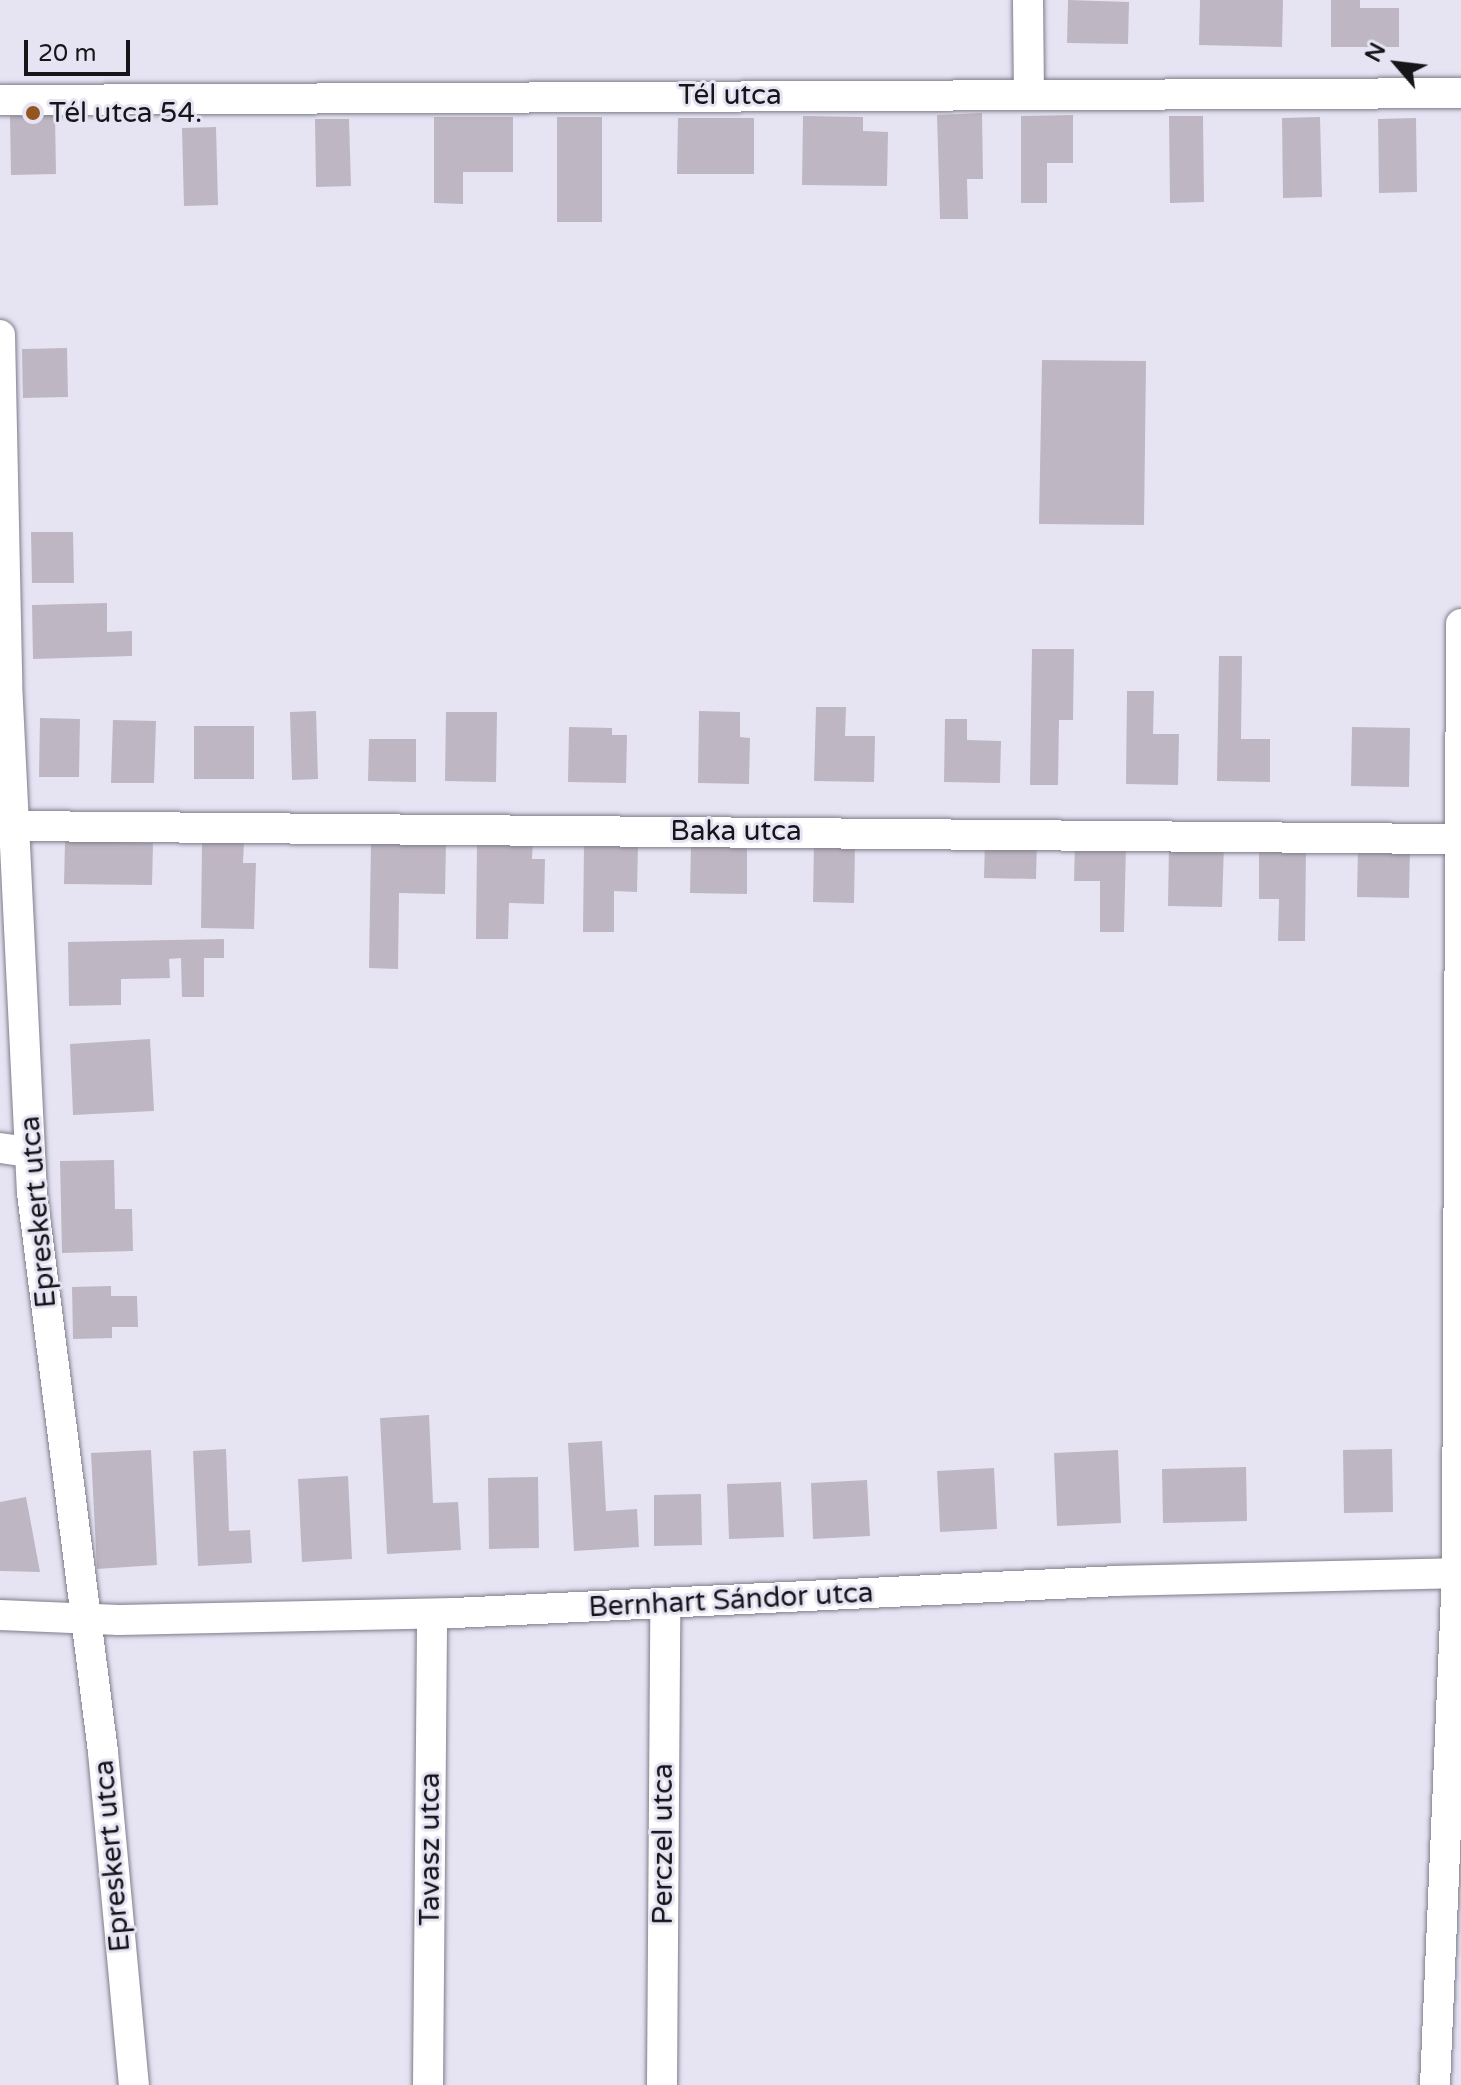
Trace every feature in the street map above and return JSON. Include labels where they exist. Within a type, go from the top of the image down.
[{"type":"street","points":[[1028,0],[1029,93]]},
{"type":"street","name":"Tél utca","points":[[0,100],[1461,93]]},
{"type":"street","name":"Epreskert utca","points":[[0,335],[3,613],[30,1152],[83,1619],[103,1752],[134,2085]]},
{"type":"street","points":[[1435,2085],[1459,1573],[1458,839],[1461,624]]},
{"type":"street","name":"Baka utca","points":[[14,826],[1458,839]]},
{"type":"street","points":[[0,1148],[30,1152]]},
{"type":"street","name":"Bernhart Sándor utca","points":[[0,1615],[83,1619],[432,1614],[1117,1581],[1459,1573]]},
{"type":"street","name":"Perczel utca","points":[[662,2085],[665,1603]]},
{"type":"street","name":"Tavasz utca","points":[[428,2085],[432,1614]]},
{"type":"building","points":[[1068,0],[1129,2],[1128,44],[1067,43]]},
{"type":"building","points":[[1200,0],[1283,0],[1282,47],[1199,45]]},
{"type":"building","points":[[1331,0],[1360,0],[1360,8],[1399,8],[1399,47],[1331,47]]},
{"type":"building","points":[[982,113],[983,179],[967,179],[968,219],[940,219],[937,115]]},
{"type":"building","points":[[55,115],[56,174],[11,175],[10,116]]},
{"type":"building","points":[[1073,115],[1073,163],[1047,163],[1047,203],[1021,203],[1021,116]]},
{"type":"building","points":[[803,116],[863,117],[863,131],[888,132],[887,186],[802,185]]},
{"type":"building","points":[[1169,116],[1203,116],[1204,202],[1170,203]]},
{"type":"building","points":[[434,117],[513,117],[513,172],[463,172],[463,204],[434,203]]},
{"type":"building","points":[[557,117],[602,117],[602,222],[557,222]]},
{"type":"building","points":[[1320,117],[1322,197],[1283,198],[1282,118]]},
{"type":"building","points":[[678,118],[754,118],[754,174],[677,174]]},
{"type":"building","points":[[1416,118],[1417,192],[1379,193],[1378,119]]},
{"type":"building","points":[[315,119],[349,119],[351,186],[316,187]]},
{"type":"building","points":[[216,127],[218,205],[184,206],[182,128]]},
{"type":"building","points":[[67,348],[68,397],[23,398],[22,349]]},
{"type":"building","points":[[1042,360],[1146,361],[1144,525],[1039,524]]},
{"type":"building","points":[[31,532],[73,532],[74,583],[32,583]]},
{"type":"building","points":[[107,603],[107,632],[132,631],[132,656],[33,659],[32,605]]},
{"type":"building","points":[[1032,649],[1074,649],[1073,720],[1059,720],[1058,785],[1030,785]]},
{"type":"building","points":[[1219,656],[1242,656],[1241,739],[1270,739],[1270,782],[1217,781]]},
{"type":"building","points":[[1127,691],[1154,691],[1153,734],[1179,734],[1178,785],[1126,784]]},
{"type":"building","points":[[816,707],[846,707],[845,736],[875,736],[874,782],[814,781]]},
{"type":"building","points":[[316,711],[318,779],[292,780],[290,712]]},
{"type":"building","points":[[699,711],[740,712],[740,737],[750,738],[749,784],[698,783]]},
{"type":"building","points":[[446,712],[497,712],[496,782],[445,781]]},
{"type":"building","points":[[40,718],[80,719],[79,777],[39,777]]},
{"type":"building","points":[[945,719],[967,719],[967,740],[1001,741],[1000,783],[944,782]]},
{"type":"building","points":[[113,720],[156,721],[154,783],[111,783]]},
{"type":"building","points":[[194,726],[254,726],[254,779],[194,779]]},
{"type":"building","points":[[569,727],[612,728],[612,735],[627,735],[626,783],[568,782]]},
{"type":"building","points":[[1352,727],[1410,728],[1409,787],[1351,786]]},
{"type":"building","points":[[369,739],[416,739],[416,782],[368,781]]},
{"type":"building","points":[[985,839],[1037,840],[1036,879],[984,878]]},
{"type":"building","points":[[65,841],[153,843],[152,885],[64,884]]},
{"type":"building","points":[[477,841],[533,842],[532,859],[545,859],[544,904],[509,903],[508,939],[476,939]]},
{"type":"building","points":[[202,843],[244,843],[243,863],[256,863],[254,929],[201,928]]},
{"type":"building","points":[[371,843],[446,844],[445,894],[399,893],[398,969],[369,968]]},
{"type":"building","points":[[814,843],[855,844],[854,903],[813,902]]},
{"type":"building","points":[[584,844],[638,845],[637,892],[614,891],[614,932],[583,932]]},
{"type":"building","points":[[691,844],[747,845],[747,894],[690,893]]},
{"type":"building","points":[[1075,844],[1126,844],[1124,932],[1100,932],[1100,881],[1074,881]]},
{"type":"building","points":[[1169,844],[1224,845],[1222,907],[1168,906]]},
{"type":"building","points":[[1259,846],[1306,846],[1305,941],[1278,941],[1279,899],[1259,899]]},
{"type":"building","points":[[1358,847],[1410,848],[1409,898],[1357,897]]},
{"type":"building","points":[[224,939],[224,958],[204,958],[204,997],[182,997],[181,958],[169,959],[170,978],[121,979],[121,1005],[69,1006],[68,942]]},
{"type":"building","points":[[150,1039],[154,1111],[73,1115],[70,1044]]},
{"type":"building","points":[[114,1160],[115,1209],[132,1209],[133,1251],[62,1253],[60,1161]]},
{"type":"building","points":[[111,1286],[111,1296],[137,1296],[138,1327],[112,1327],[112,1338],[73,1339],[72,1287]]},
{"type":"building","points":[[429,1415],[433,1503],[458,1502],[461,1550],[387,1554],[380,1418]]},
{"type":"building","points":[[602,1441],[606,1511],[637,1509],[639,1547],[574,1551],[568,1443]]},
{"type":"building","points":[[226,1449],[229,1531],[250,1530],[252,1563],[198,1566],[193,1451]]},
{"type":"building","points":[[1392,1449],[1393,1512],[1344,1513],[1343,1450]]},
{"type":"building","points":[[151,1450],[157,1565],[97,1569],[91,1453]]},
{"type":"building","points":[[1118,1450],[1121,1523],[1057,1526],[1054,1453]]},
{"type":"building","points":[[1246,1467],[1247,1521],[1163,1523],[1162,1469]]},
{"type":"building","points":[[994,1468],[997,1529],[940,1532],[937,1471]]},
{"type":"building","points":[[348,1476],[352,1559],[302,1562],[298,1479]]},
{"type":"building","points":[[538,1477],[539,1548],[489,1549],[488,1478]]},
{"type":"building","points":[[867,1480],[870,1536],[813,1539],[811,1483]]},
{"type":"building","points":[[781,1482],[784,1537],[729,1539],[727,1484]]},
{"type":"building","points":[[701,1494],[702,1545],[654,1546],[654,1495]]},
{"type":"building","points":[[26,1497],[40,1572],[0,1571],[0,1502]]},
{"type":"place","name":"Tél utca 54.","points":[[33,113]]}]
